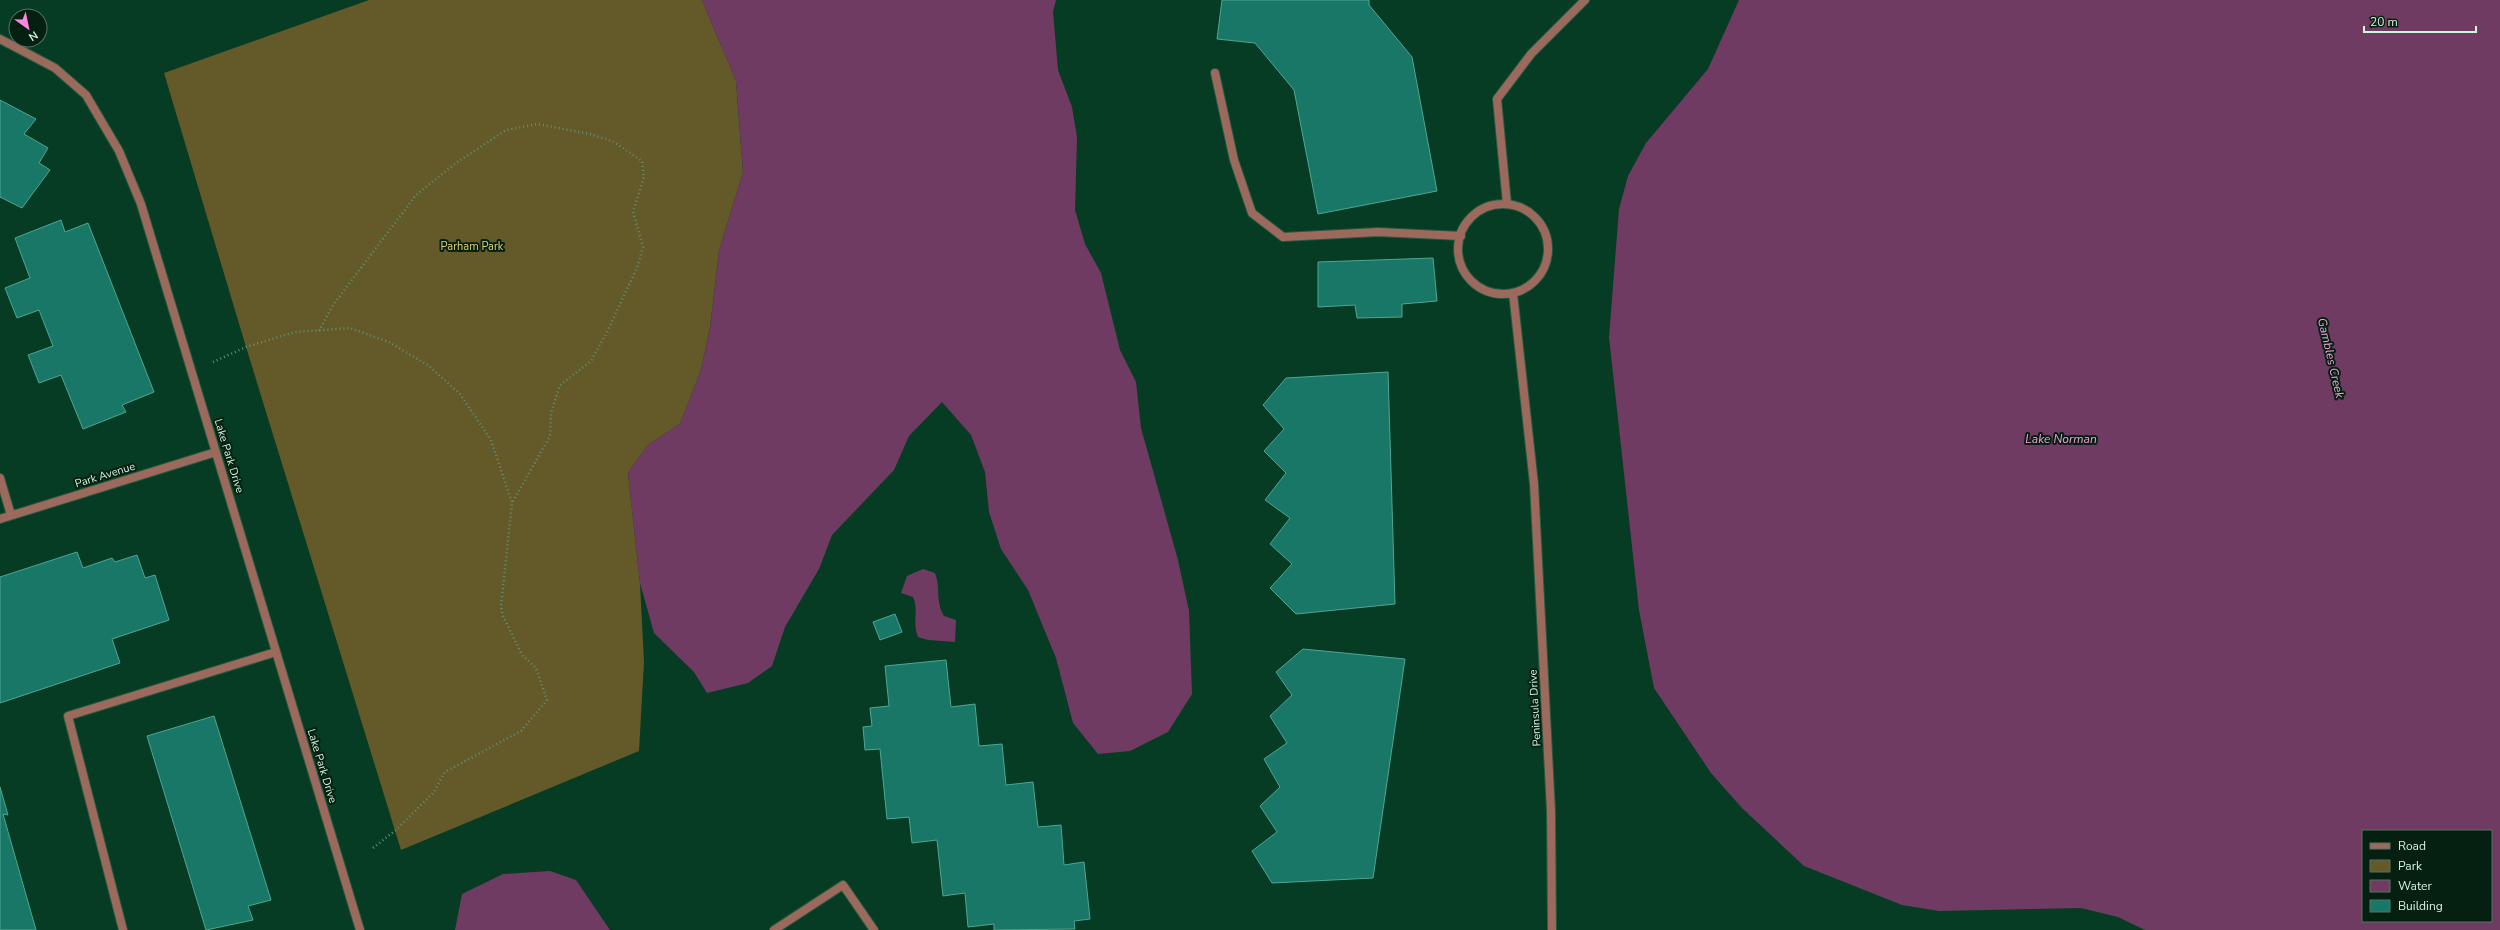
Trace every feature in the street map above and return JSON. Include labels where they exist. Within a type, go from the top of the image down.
[{"type":"street","points":[[1507,204],[1497,99],[1531,54],[1585,0]]},
{"type":"street","name":"Lake Park Drive","points":[[0,39],[55,68],[86,95],[119,151],[141,204],[158,253],[216,452],[360,930]]},
{"type":"street","points":[[1214,73],[1234,160],[1252,213],[1283,237],[1378,232],[1461,236]]},
{"type":"street","points":[[1507,204],[1520,208],[1533,216],[1542,226],[1547,239],[1548,253],[1545,267],[1537,279],[1526,288],[1513,293],[1500,294],[1486,292],[1475,284],[1466,274],[1460,262],[1458,248],[1461,236],[1468,222],[1479,212],[1492,206],[1507,204]]},
{"type":"street","name":"Peninsula Drive","points":[[1513,293],[1534,484],[1550,803],[1552,930]]},
{"type":"street","name":"Park Avenue","points":[[0,519],[216,452]]},
{"type":"street","points":[[0,478],[11,515]]},
{"type":"street","points":[[123,930],[68,716],[276,652]]},
{"type":"street","points":[[774,930],[843,885],[874,930]]},
{"type":"path","points":[[319,332],[333,305],[416,195],[456,163],[506,130],[537,124],[590,134],[614,142],[642,161],[644,177],[633,212],[643,246],[637,268],[606,334],[591,361],[560,385],[551,413],[550,436],[512,503],[501,606],[503,616],[522,655],[536,668],[547,700],[521,731],[445,772],[434,792],[396,830],[373,848]]},
{"type":"path","points":[[192,371],[246,347],[295,332],[319,332],[350,328],[389,342],[428,366],[460,394],[491,440],[512,503]]},
{"type":"green space","name":"Parham Park","points":[[369,0],[702,0],[736,81],[743,172],[719,251],[710,328],[701,370],[680,424],[648,445],[628,473],[640,583],[644,662],[639,751],[401,850],[246,347],[164,73]]},
{"type":"water","points":[[702,0],[1056,0],[1053,12],[1058,70],[1072,107],[1077,137],[1075,210],[1085,244],[1101,273],[1120,350],[1136,382],[1141,428],[1178,560],[1189,611],[1192,694],[1168,732],[1130,751],[1098,754],[1073,723],[1056,658],[1028,590],[1001,549],[989,512],[985,472],[971,435],[942,402],[909,436],[894,470],[832,535],[819,569],[785,627],[772,666],[748,683],[707,693],[694,672],[654,633],[640,583],[628,473],[648,445],[680,424],[701,370],[710,328],[719,251],[743,172],[736,81]]},
{"type":"water","name":"Lake Norman","points":[[1739,0],[2500,0],[2500,930],[2145,930],[2118,917],[2081,908],[1939,911],[1902,905],[1804,866],[1742,808],[1711,773],[1654,688],[1639,610],[1609,337],[1619,209],[1628,176],[1646,143],[1708,69]]},
{"type":"water","points":[[923,569],[935,573],[938,584],[941,610],[944,616],[956,620],[955,642],[928,640],[918,637],[916,632],[915,602],[913,597],[901,593],[907,576]]},
{"type":"water","points":[[550,871],[576,880],[610,930],[455,930],[462,894],[503,874]]},
{"type":"building","points":[[1222,0],[1369,0],[1369,5],[1412,57],[1437,191],[1318,214],[1294,90],[1255,43],[1217,39]]},
{"type":"building","points":[[0,100],[36,119],[24,134],[48,148],[39,163],[50,170],[22,208],[0,197]]},
{"type":"building","points":[[61,220],[65,232],[88,223],[154,392],[122,405],[126,412],[83,429],[61,375],[39,383],[28,355],[53,346],[39,310],[17,318],[5,288],[30,278],[15,238]]},
{"type":"building","points":[[1433,258],[1437,301],[1402,304],[1402,317],[1357,318],[1355,305],[1318,307],[1318,262]]},
{"type":"building","points":[[1388,372],[1395,604],[1296,614],[1270,588],[1292,564],[1270,544],[1290,518],[1265,500],[1286,473],[1264,451],[1284,429],[1263,405],[1286,378]]},
{"type":"building","points":[[77,552],[83,568],[112,558],[115,562],[137,555],[145,578],[155,575],[169,620],[112,639],[120,663],[0,703],[0,577]]},
{"type":"building","points":[[895,614],[902,632],[880,640],[873,622]]},
{"type":"building","points":[[1303,649],[1405,659],[1373,878],[1272,883],[1252,851],[1277,832],[1260,806],[1280,787],[1264,759],[1287,743],[1270,716],[1292,695],[1276,672]]},
{"type":"building","points":[[946,660],[951,707],[975,704],[979,746],[1002,744],[1006,785],[1033,782],[1038,827],[1061,825],[1064,865],[1084,862],[1090,919],[1074,921],[1075,929],[994,930],[994,924],[968,927],[965,893],[943,896],[937,840],[912,843],[909,817],[887,819],[880,749],[865,750],[863,727],[872,726],[870,708],[889,706],[885,666]]},
{"type":"building","points":[[214,716],[271,900],[248,906],[253,920],[206,930],[147,736]]},
{"type":"building","points":[[0,787],[8,815],[3,814],[36,930],[0,930]]},
{"type":"water label","name":"Gambles Creek","points":[[2331,358]]}]
